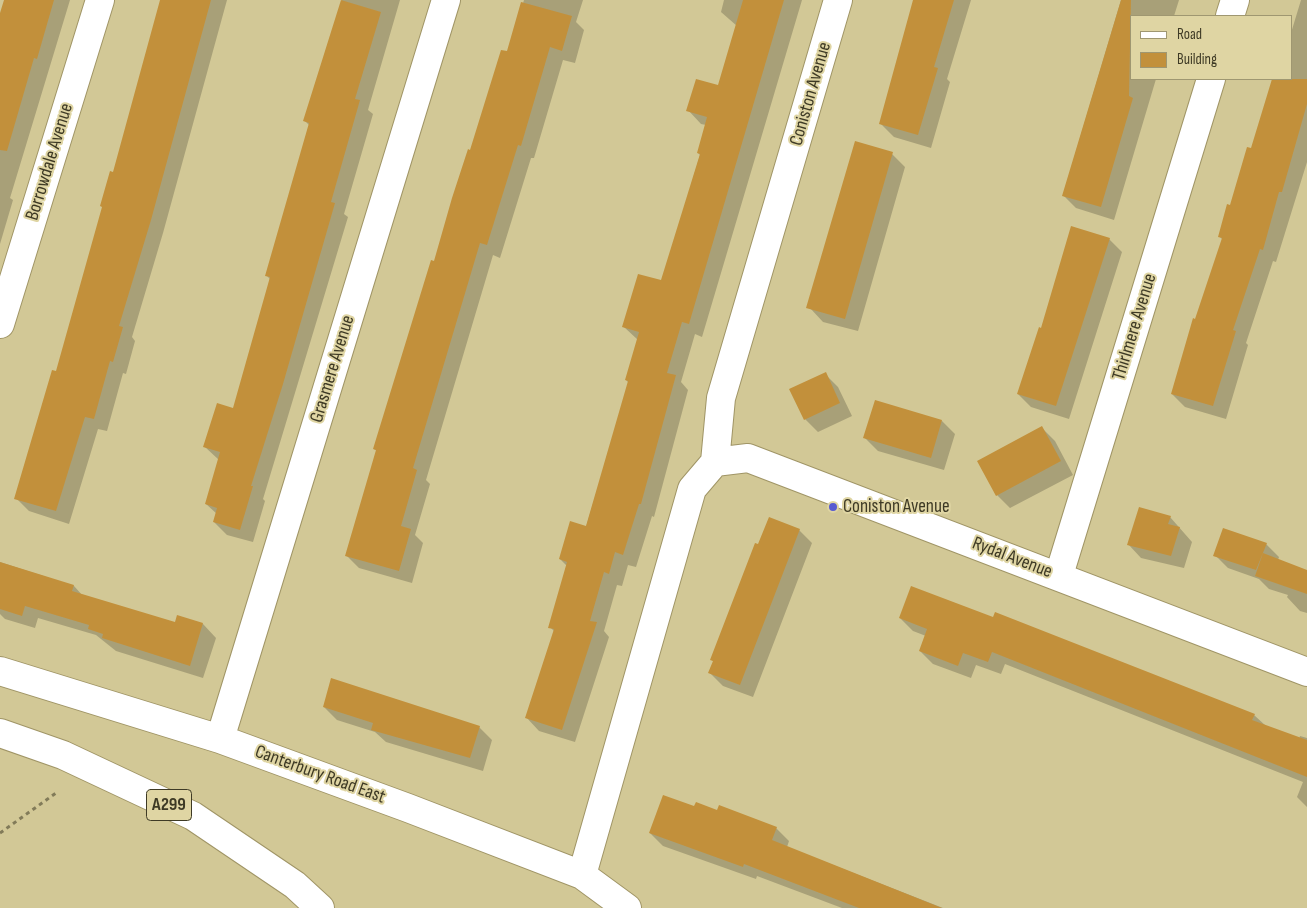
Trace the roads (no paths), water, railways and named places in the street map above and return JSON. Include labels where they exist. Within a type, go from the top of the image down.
[{"type":"main road","name":"Borrowdale Avenue","points":[[0,324],[100,0]]},
{"type":"main road","name":"Grasmere Avenue","points":[[220,739],[446,0]]},
{"type":"main road","name":"Coniston Avenue","points":[[715,462],[721,398],[838,0]]},
{"type":"main road","points":[[1230,15],[1235,0]]},
{"type":"main road","name":"Thirlmere Avenue","points":[[1059,575],[1211,80]]},
{"type":"main road","name":"Rydal Avenue","points":[[715,462],[748,458],[1059,575],[1307,672]]},
{"type":"main road","points":[[582,875],[692,489],[715,462]]},
{"type":"main road","name":"Canterbury Road East","points":[[0,671],[220,739],[582,875],[627,908]]},
{"type":"main road","name":"A299","points":[[0,733],[63,755],[194,816],[295,885],[320,908]]},
{"type":"place","name":"Coniston Avenue","points":[[833,507]]}]
